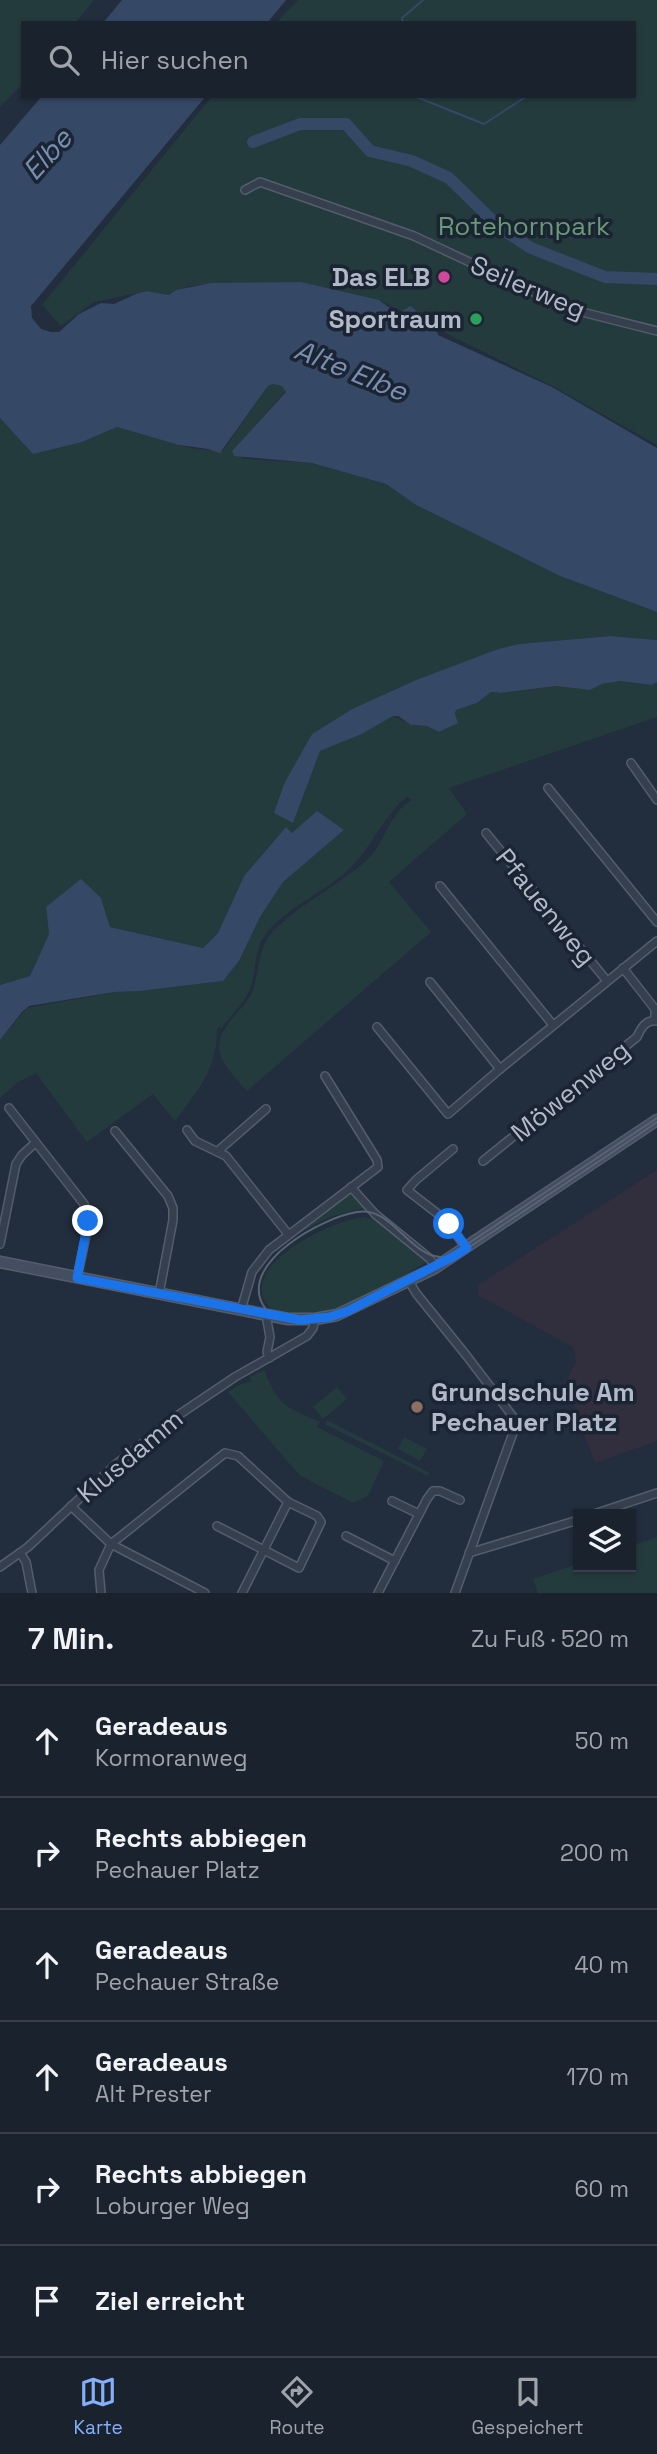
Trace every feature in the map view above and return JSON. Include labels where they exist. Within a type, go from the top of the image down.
[{"type":"main road","points":[[0,1262],[271,1316],[315,1319],[348,1311],[436,1267],[657,1120]]},
{"type":"street","name":"Seilerweg","points":[[245,190],[260,181],[414,236],[529,290],[586,313],[657,331]]},
{"type":"street","points":[[631,763],[657,800]]},
{"type":"street","points":[[548,788],[657,922]]},
{"type":"street","name":"Pfauenweg","points":[[486,833],[607,981]]},
{"type":"street","points":[[440,886],[554,1025]]},
{"type":"street","points":[[377,1027],[448,1114],[657,941]]},
{"type":"street","name":"Möwenweg","points":[[483,1161],[637,1037],[641,1027],[656,1021],[655,1009],[623,968]]},
{"type":"street","points":[[430,982],[500,1069]]},
{"type":"street","points":[[241,1310],[254,1267],[269,1250],[378,1167],[377,1160],[325,1076]]},
{"type":"street","points":[[9,1108],[84,1204],[88,1226],[77,1278]]},
{"type":"street","points":[[218,1151],[266,1109]]},
{"type":"street","points":[[187,1130],[195,1141],[226,1156],[288,1234]]},
{"type":"street","points":[[114,1131],[168,1196],[173,1208],[159,1294]]},
{"type":"street","points":[[0,1244],[16,1164],[35,1143]]},
{"type":"street","points":[[453,1149],[407,1190],[447,1222],[467,1248]]},
{"type":"street","points":[[351,1187],[375,1214],[429,1258],[436,1267]]},
{"type":"street","points":[[409,1281],[516,1418],[516,1425],[455,1593]]},
{"type":"street","points":[[270,1357],[267,1352],[271,1316]]},
{"type":"street","name":"Klusdamm","points":[[0,1567],[20,1553],[115,1465],[172,1420],[219,1387],[308,1335],[315,1319]]},
{"type":"street","points":[[101,1593],[98,1573],[111,1544],[225,1453],[238,1456],[288,1502],[317,1516],[321,1521],[299,1568],[217,1526]]},
{"type":"street","points":[[378,1593],[433,1491],[440,1491],[460,1500]]},
{"type":"street","points":[[609,1509],[657,1493]]},
{"type":"street","points":[[242,1593],[288,1502]]},
{"type":"street","points":[[392,1502],[419,1514]]},
{"type":"street","points":[[71,1506],[111,1544],[205,1593]]},
{"type":"street","points":[[470,1553],[573,1522]]},
{"type":"street","points":[[346,1536],[394,1561]]},
{"type":"street","points":[[20,1553],[26,1562],[32,1593]]},
{"type":"shaded area","points":[[657,1170],[657,1441],[595,1463],[565,1382],[576,1363],[574,1348],[478,1295],[478,1285]]},
{"type":"green space","points":[[0,0],[94,0],[77,21],[21,21],[21,86],[0,107]]},
{"type":"green space","name":"Rotehornpark","points":[[298,0],[657,0],[657,445],[552,386],[379,300],[229,283],[206,284],[183,288],[169,295],[147,291],[94,302],[61,326],[42,305],[210,98],[636,98],[636,21],[278,21]]},
{"type":"green space","points":[[268,386],[282,386],[286,391],[232,451],[245,459],[312,463],[386,484],[416,505],[560,576],[657,612],[657,640],[610,636],[519,644],[498,649],[416,680],[352,709],[312,734],[275,813],[293,822],[320,751],[362,734],[393,716],[414,726],[427,726],[439,732],[458,723],[456,710],[477,703],[491,692],[556,686],[590,690],[602,684],[620,681],[652,685],[657,682],[657,717],[449,788],[467,814],[389,882],[431,932],[247,1091],[226,1066],[219,1049],[220,1040],[224,1030],[251,994],[265,943],[284,921],[368,859],[392,820],[412,800],[407,797],[390,814],[346,872],[292,910],[265,935],[259,948],[249,991],[220,1030],[220,1027],[217,1028],[210,1067],[199,1089],[175,1121],[153,1094],[87,1142],[36,1073],[18,1082],[0,1098],[0,1040],[27,1008],[114,992],[223,981],[239,961],[260,917],[283,882],[344,830],[292,833],[286,827],[244,876],[218,933],[203,948],[110,927],[101,898],[46,907],[49,934],[30,976],[0,985],[0,418],[7,425],[82,442],[117,427],[190,448],[223,451]]},
{"type":"green space","points":[[349,1193],[364,1208],[330,1217],[294,1236]]},
{"type":"green space","points":[[364,1217],[378,1220],[427,1262],[373,1293],[331,1311],[310,1316],[290,1316],[272,1310],[267,1305],[262,1293],[266,1274],[288,1250],[336,1224]]},
{"type":"green space","points":[[264,1370],[284,1404],[320,1422],[317,1427],[384,1461],[368,1496],[353,1503],[299,1475],[228,1392],[252,1381],[250,1377]]},
{"type":"green space","points":[[337,1387],[347,1399],[323,1419],[313,1407]]},
{"type":"green space","points":[[327,1420],[430,1473],[428,1476],[325,1424]]},
{"type":"green space","points":[[404,1437],[427,1449],[420,1461],[398,1449]]},
{"type":"green space","points":[[657,1537],[657,1593],[538,1593],[533,1579],[573,1566],[573,1572],[636,1572],[636,1544]]},
{"type":"water","points":[[122,0],[286,0],[269,21],[105,21]]},
{"type":"water","points":[[40,98],[204,98],[31,306],[32,318],[41,329],[59,332],[79,314],[101,303],[114,304],[147,291],[169,295],[176,290],[211,283],[301,282],[379,300],[398,314],[410,306],[435,325],[438,335],[552,387],[657,448],[657,612],[560,576],[416,505],[386,484],[312,463],[234,456],[232,451],[286,392],[282,386],[268,386],[220,453],[179,445],[117,427],[82,442],[33,454],[0,418],[0,145]]},
{"type":"water","points":[[610,636],[657,640],[657,682],[652,685],[620,681],[602,684],[590,690],[556,686],[491,692],[477,703],[456,710],[458,723],[439,732],[427,726],[411,725],[398,716],[393,716],[362,734],[320,751],[293,823],[274,813],[284,784],[312,734],[352,709],[416,680],[498,649],[519,644]]},
{"type":"water","points":[[317,811],[344,830],[283,882],[260,917],[239,961],[223,981],[114,992],[29,1006],[0,1040],[0,985],[30,976],[49,934],[46,907],[81,879],[101,898],[110,927],[203,948],[218,933],[244,876],[286,827],[292,833]]},
{"type":"waterway","points":[[403,21],[402,18],[423,0]]},
{"type":"waterway","points":[[419,98],[484,124],[524,98]]},
{"type":"waterway","points":[[253,142],[300,124],[346,124],[370,151],[412,161],[449,178],[499,227],[531,248],[605,277],[657,279]]},
{"type":"tram line","points":[[657,1118],[448,1257],[423,1251],[392,1224],[370,1212],[343,1216],[306,1232],[273,1258],[263,1273],[259,1289],[263,1305],[278,1318],[304,1322],[327,1319],[360,1307],[449,1260],[657,1122]]},
{"type":"place","name":"Das ELB","points":[[444,277]]},
{"type":"place","name":"Sportraum","points":[[476,319]]},
{"type":"place","name":"Grundschule Am Pechauer Platz","points":[[417,1407]]},
{"type":"route","points":[[88,1221],[77,1278],[300,1320],[330,1317],[348,1311],[429,1271],[467,1248],[449,1224]]},
{"type":"water label","name":"Elbe","points":[[47,154]]},
{"type":"water label","name":"Alte Elbe","points":[[351,370]]}]
